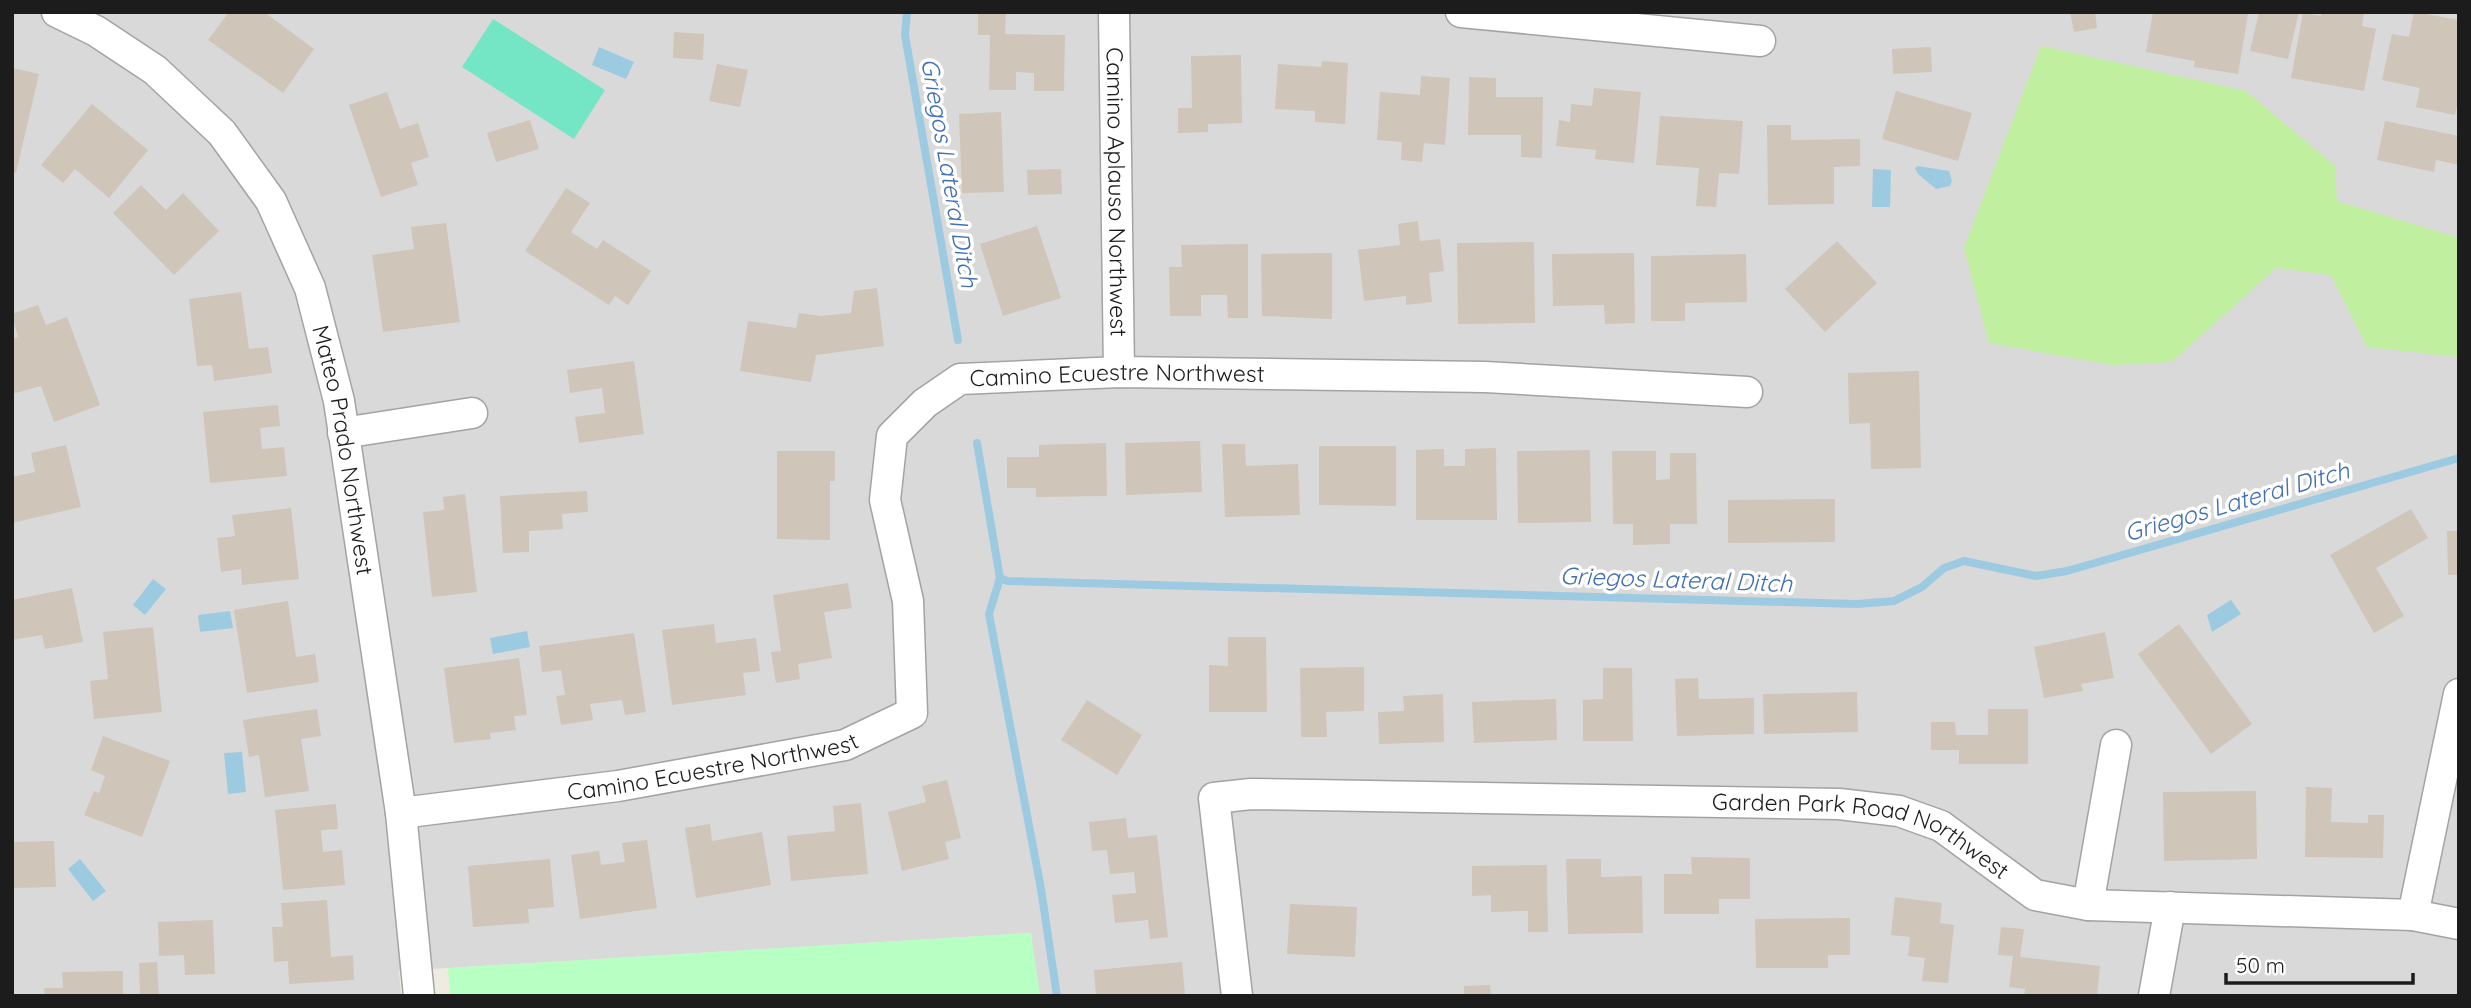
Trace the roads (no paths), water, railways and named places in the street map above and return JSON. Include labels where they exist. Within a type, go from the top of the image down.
[{"type":"street","name":"Mateo Prado Northwest","points":[[57,12],[96,31],[155,70],[222,133],[271,201],[310,288],[339,401],[401,813],[419,996]]},
{"type":"street","name":"Camino Aplauso Northwest","points":[[1114,12],[1119,372]]},
{"type":"street","points":[[1461,12],[1760,41]]},
{"type":"street","name":"Camino Ecuestre Northwest","points":[[401,813],[618,786],[845,745],[912,713],[908,601],[885,500],[892,436],[925,403],[960,379],[1119,372],[1485,377],[1747,392]]},
{"type":"street","points":[[343,433],[472,413]]},
{"type":"street","points":[[2413,915],[2459,695]]},
{"type":"street","points":[[2088,905],[2116,745]]},
{"type":"street","name":"Garden Park Road Northwest","points":[[1237,996],[1214,798],[1251,794],[1839,804],[1899,811],[1941,826],[2035,895],[2088,905],[2413,915],[2459,925]]},
{"type":"street","points":[[2154,996],[2170,907]]},
{"type":"water","points":[[599,47],[634,62],[626,79],[592,65]]},
{"type":"water","points":[[1918,166],[1949,171],[1952,181],[1950,186],[1936,189],[1918,174],[1915,168]]},
{"type":"water","points":[[1873,169],[1891,170],[1890,207],[1872,207]]},
{"type":"water","points":[[153,579],[166,589],[145,615],[133,605]]},
{"type":"water","points":[[2231,600],[2241,614],[2212,632],[2207,615]]},
{"type":"water","points":[[230,611],[233,628],[200,632],[198,615]]},
{"type":"water","points":[[527,631],[530,647],[493,654],[490,638]]},
{"type":"water","points":[[242,752],[246,792],[228,794],[224,753]]},
{"type":"water","points":[[80,859],[106,891],[93,901],[68,869]]},
{"type":"waterway","name":"Griegos Lateral Ditch","points":[[907,12],[905,35],[958,340]]},
{"type":"waterway","name":"Griegos Lateral Ditch","points":[[977,443],[1000,578],[1007,581],[1857,604],[1894,601],[1922,587],[1944,568],[1964,561],[2036,576],[2067,571],[2459,458]]},
{"type":"waterway","points":[[1000,578],[989,614],[1041,889],[1057,996]]}]
